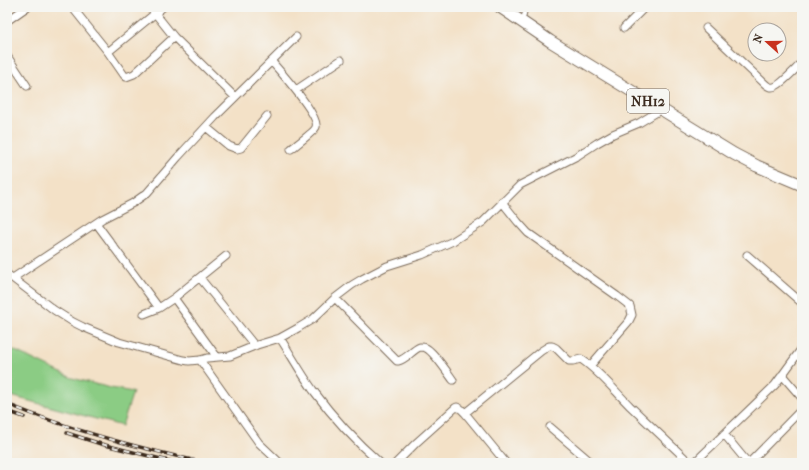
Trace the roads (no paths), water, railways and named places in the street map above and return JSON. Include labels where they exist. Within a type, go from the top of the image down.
[{"type":"main road","name":"NH12","points":[[500,7],[550,41],[734,154],[757,166],[802,185]]},
{"type":"street","points":[[7,21],[27,7]]},
{"type":"street","points":[[72,7],[126,77],[134,74],[174,37]]},
{"type":"street","points":[[150,7],[174,37],[235,97]]},
{"type":"street","points":[[108,52],[163,7]]},
{"type":"street","points":[[624,28],[645,7]]},
{"type":"street","points":[[706,28],[770,87],[773,88],[779,85],[802,63]]},
{"type":"street","points":[[296,37],[206,127],[147,194],[96,223],[10,276],[54,310],[73,322],[119,342],[189,361],[230,356],[280,338],[298,328],[313,319],[352,284],[373,273],[387,266],[422,255],[453,241],[483,222],[520,185],[577,156],[613,134],[662,109]]},
{"type":"street","points":[[7,56],[27,86]]},
{"type":"street","points":[[296,90],[341,60]]},
{"type":"street","points":[[272,62],[296,90],[316,118],[317,123],[315,129],[291,149]]},
{"type":"street","points":[[206,127],[229,146],[237,149],[241,148],[267,116]]},
{"type":"street","points":[[502,202],[528,233],[630,306],[632,315],[629,321],[590,366]]},
{"type":"street","points":[[96,223],[159,308]]},
{"type":"street","points":[[747,255],[802,303]]},
{"type":"street","points":[[144,314],[159,308],[174,298],[226,256]]},
{"type":"street","points":[[200,278],[255,346]]},
{"type":"street","points":[[174,298],[218,357]]},
{"type":"street","points":[[336,298],[398,362],[418,348],[422,346],[426,347],[453,380]]},
{"type":"street","points":[[280,338],[313,390],[335,418],[358,443],[380,463]]},
{"type":"street","points":[[465,413],[541,351],[549,346],[552,346],[569,361],[579,359],[590,366],[690,463]]},
{"type":"street","points":[[694,463],[775,385],[802,348]]},
{"type":"street","points":[[200,360],[259,443],[280,463]]},
{"type":"street","points":[[782,375],[802,398]]},
{"type":"street","points":[[396,463],[416,443],[457,407],[465,413],[506,463]]},
{"type":"street","points":[[724,434],[749,463],[802,409]]},
{"type":"street","points":[[550,427],[592,463]]},
{"type":"lane","points":[[522,22],[526,7]]},
{"type":"railway","points":[[7,404],[31,414],[80,430],[205,463]]},
{"type":"railway","points":[[7,411],[24,417]]},
{"type":"railway","points":[[67,433],[101,444],[177,463]]}]
